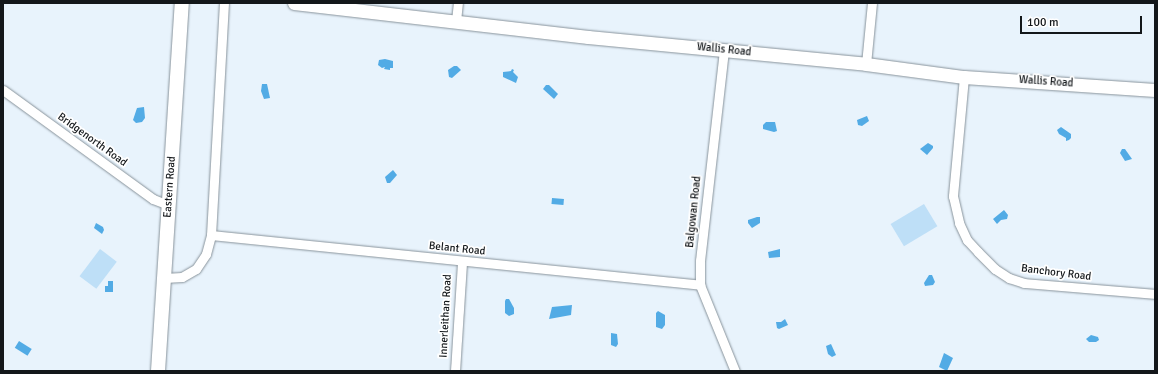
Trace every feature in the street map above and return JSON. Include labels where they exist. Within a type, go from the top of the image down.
[{"type":"main road","name":"Eastern Road","points":[[158,371],[182,3]]},
{"type":"street","points":[[164,278],[182,277],[196,269],[206,254],[211,235],[224,3]]},
{"type":"street","name":"Wallis Road","points":[[294,3],[866,64],[964,77],[1155,90]]},
{"type":"street","points":[[456,21],[458,3]]},
{"type":"street","points":[[866,64],[872,3]]},
{"type":"street","name":"Balgowan Road","points":[[724,50],[700,261],[700,285],[735,371]]},
{"type":"street","name":"Banchory Road","points":[[964,77],[952,196],[954,211],[959,223],[968,240],[978,252],[995,269],[1008,278],[1024,283],[1155,294]]},
{"type":"street","name":"Bridgenorth Road","points":[[3,90],[153,199],[169,205]]},
{"type":"street","name":"Belant Road","points":[[211,235],[462,262],[700,285]]},
{"type":"street","name":"Innerleithan Road","points":[[455,371],[462,262]]},
{"type":"shaded area","points":[[924,204],[937,226],[904,246],[891,224]]},
{"type":"shaded area","points":[[100,249],[117,262],[96,289],[80,276]]},
{"type":"water","points":[[385,59],[393,61],[393,68],[390,68],[390,70],[384,69],[385,67],[382,68],[378,65],[379,60]]},
{"type":"water","points":[[454,66],[457,66],[461,70],[452,78],[449,77],[448,70]]},
{"type":"water","points":[[512,69],[518,77],[516,83],[503,77],[503,72],[511,71]]},
{"type":"water","points":[[262,84],[267,84],[270,98],[264,99],[261,91]]},
{"type":"water","points":[[546,85],[549,85],[558,94],[554,99],[543,89]]},
{"type":"water","points":[[144,107],[145,118],[142,122],[136,123],[133,120],[137,108]]},
{"type":"water","points":[[867,116],[869,121],[862,126],[858,125],[857,120]]},
{"type":"water","points":[[766,122],[775,122],[777,131],[774,132],[763,129],[763,125]]},
{"type":"water","points":[[1061,127],[1071,134],[1071,138],[1069,140],[1066,141],[1066,138],[1059,134],[1057,130]]},
{"type":"water","points":[[928,143],[933,146],[933,148],[927,155],[920,149]]},
{"type":"water","points":[[1122,149],[1125,149],[1132,159],[1125,161],[1120,153]]},
{"type":"water","points":[[393,170],[397,175],[390,183],[387,183],[385,177]]},
{"type":"water","points":[[552,198],[564,199],[563,205],[551,204]]},
{"type":"water","points":[[1004,210],[1008,215],[1007,219],[1001,220],[997,224],[993,219]]},
{"type":"water","points":[[760,217],[760,223],[752,228],[748,223],[748,220]]},
{"type":"water","points":[[96,223],[103,227],[104,230],[102,234],[94,228]]},
{"type":"water","points":[[780,249],[780,257],[769,258],[768,252]]},
{"type":"water","points":[[929,275],[932,275],[935,282],[933,285],[925,286],[924,283]]},
{"type":"water","points":[[108,281],[113,281],[113,292],[105,292],[105,286],[108,286]]},
{"type":"water","points":[[506,299],[509,299],[514,308],[514,314],[509,316],[505,313]]},
{"type":"water","points":[[572,305],[571,315],[549,319],[552,307]]},
{"type":"water","points":[[658,311],[665,315],[665,325],[662,329],[656,327],[656,313]]},
{"type":"water","points":[[785,319],[788,325],[779,329],[777,328],[776,322],[781,322]]},
{"type":"water","points":[[611,333],[617,334],[618,344],[616,347],[611,345]]},
{"type":"water","points":[[1091,335],[1098,337],[1099,340],[1096,342],[1089,342],[1086,339]]},
{"type":"water","points":[[19,341],[32,349],[27,356],[15,348]]},
{"type":"water","points":[[831,344],[836,355],[832,357],[828,354],[826,346]]},
{"type":"water","points":[[944,353],[953,358],[947,371],[939,367]]}]
